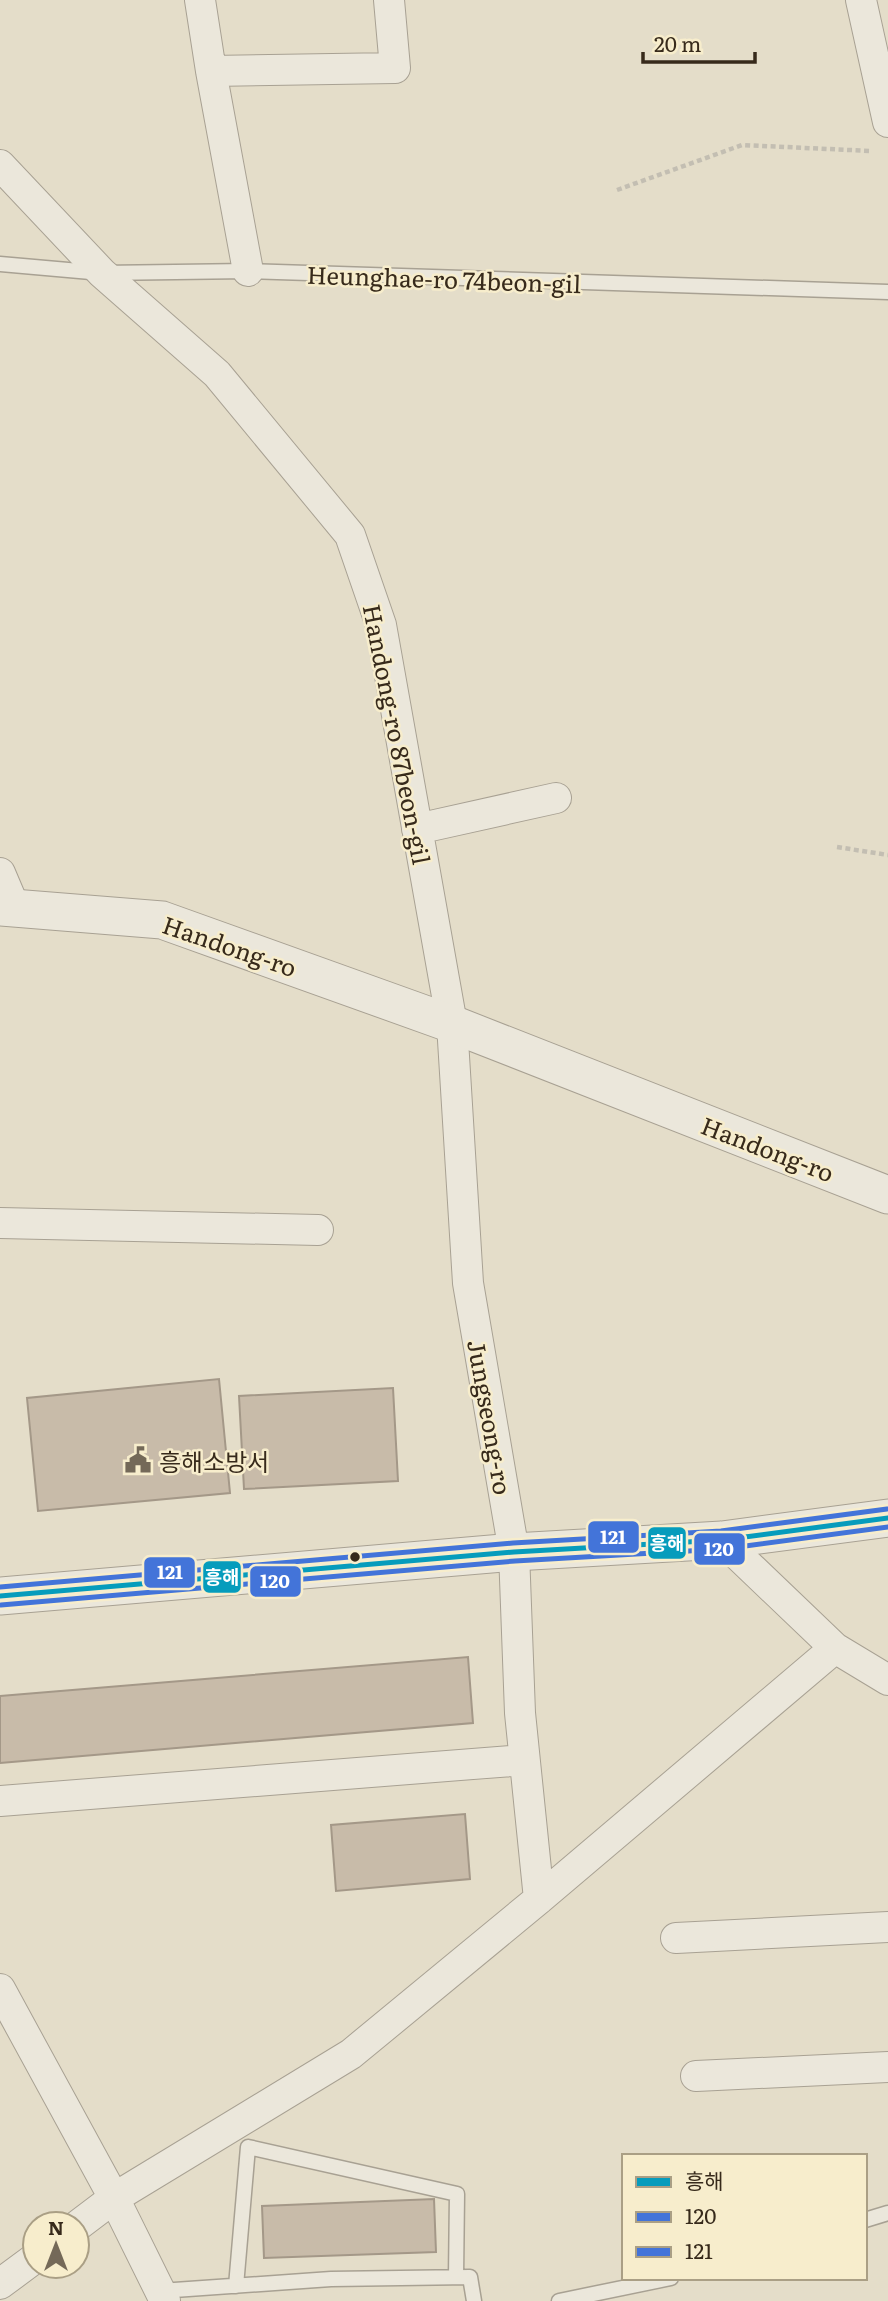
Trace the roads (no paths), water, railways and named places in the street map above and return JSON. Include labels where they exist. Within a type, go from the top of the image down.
[{"type":"street","points":[[200,0],[248,271]]},
{"type":"street","points":[[211,71],[395,68],[389,0]]},
{"type":"street","points":[[861,0],[888,122]]},
{"type":"street","name":"Handong-ro 87beon-gil","points":[[0,165],[102,273],[217,374],[350,536],[381,625],[452,1024]]},
{"type":"street","points":[[417,829],[556,798]]},
{"type":"street","points":[[0,873],[7,906]]},
{"type":"street","name":"Handong-ro","points":[[7,906],[162,920],[452,1024],[888,1195]]},
{"type":"street","name":"Jungseong-ro","points":[[452,1024],[468,1283],[514,1552],[520,1713],[539,1899]]},
{"type":"street","points":[[0,1223],[318,1230]]},
{"type":"street","points":[[0,1597],[514,1552],[722,1540],[888,1518]]},
{"type":"street","points":[[722,1540],[835,1648],[888,1680]]},
{"type":"street","points":[[91,2215],[114,2198],[351,2054],[835,1648]]},
{"type":"street","points":[[0,1801],[524,1760]]},
{"type":"street","points":[[676,1938],[888,1927]]},
{"type":"street","points":[[0,1989],[114,2198],[162,2296]]},
{"type":"street","points":[[696,2076],[888,2067]]},
{"type":"street","points":[[0,2284],[21,2268]]},
{"type":"lane","name":"Heunghae-ro 74beon-gil","points":[[0,264],[102,273],[248,271],[888,292]]},
{"type":"lane","points":[[236,2286],[247,2147],[457,2194],[456,2277]]},
{"type":"lane","points":[[867,2219],[888,2213]]},
{"type":"lane","points":[[162,2296],[236,2286],[331,2279],[470,2277],[474,2301]]},
{"type":"lane","points":[[559,2301],[661,2280]]},
{"type":"place","name":"흥해소방서","points":[[138,1460]]}]
